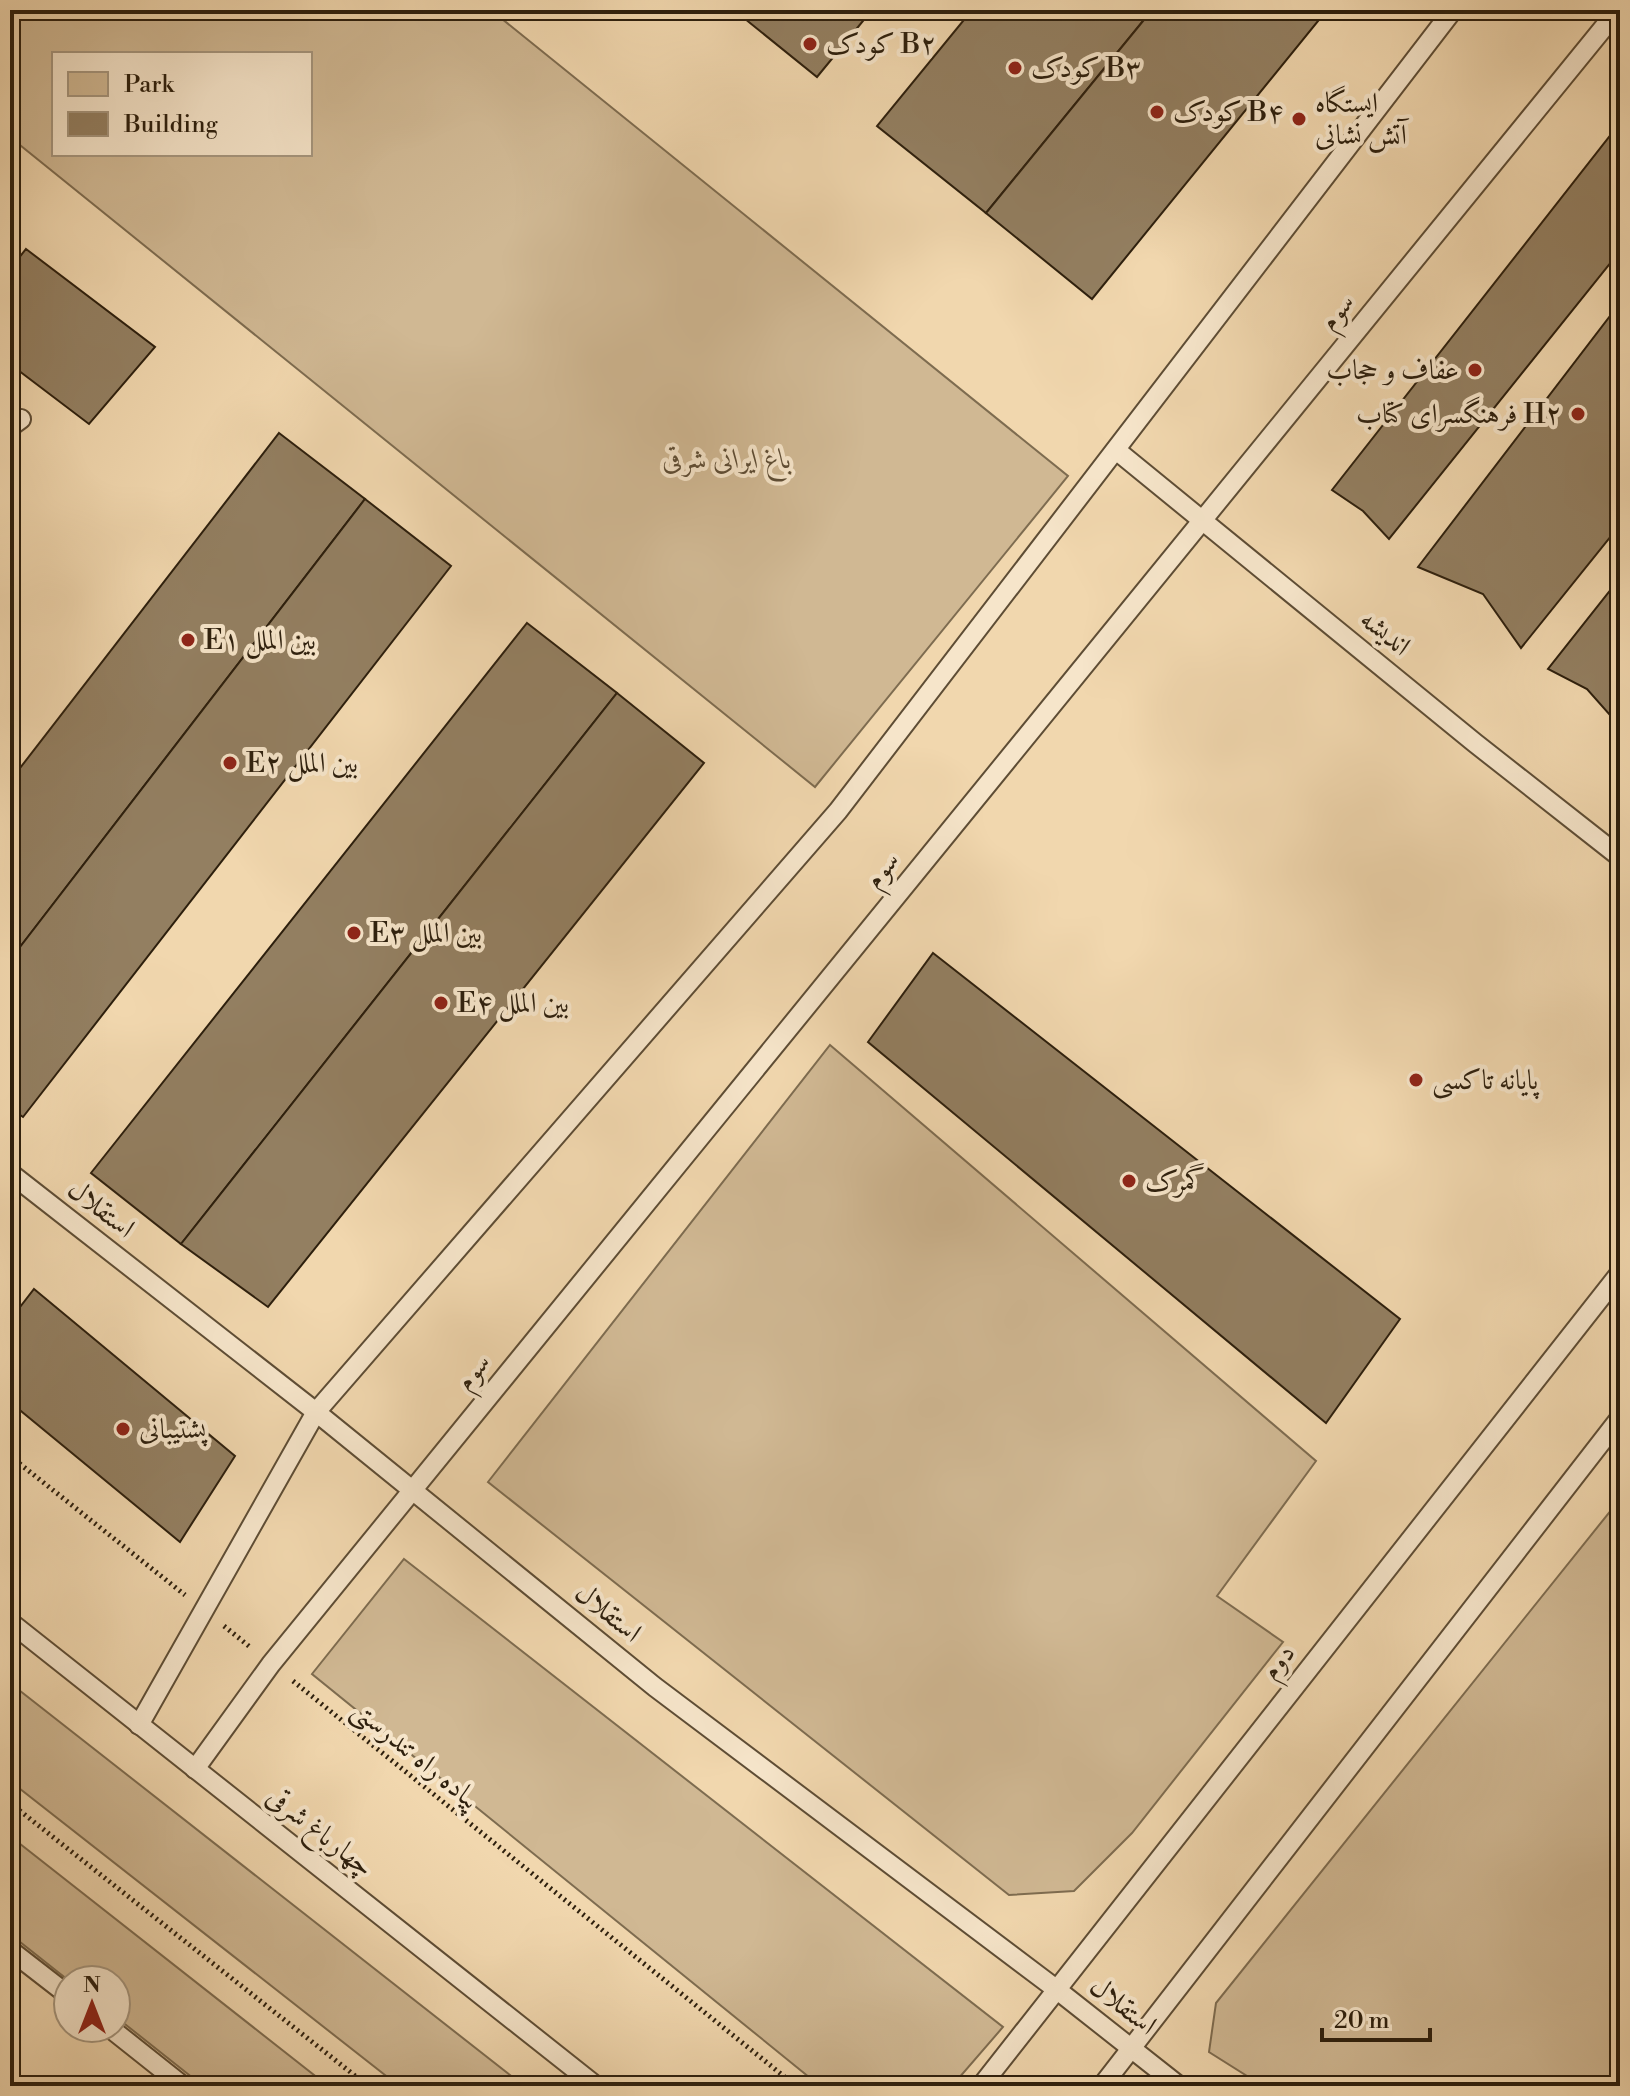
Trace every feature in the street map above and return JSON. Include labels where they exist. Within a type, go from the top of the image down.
[{"type":"lane","points":[[139,1725],[316,1412],[838,811],[1453,10]]},
{"type":"lane","name":"سوم","points":[[195,1769],[271,1664],[1618,10]]},
{"type":"lane","name":"اندیشه","points":[[1116,450],[1620,857]]},
{"type":"lane","name":"استقلال","points":[[10,1173],[316,1412],[655,1687],[1056,1989],[1179,2086]]},
{"type":"lane","name":"دوم","points":[[981,2086],[1620,1273]]},
{"type":"lane","points":[[1102,2086],[1620,1418]]},
{"type":"lane","name":"چهارباغ شرقی","points":[[10,1622],[596,2086]]},
{"type":"lane","points":[[10,1950],[52,1983]]},
{"type":"lane","points":[[130,2044],[183,2086]]},
{"type":"path","name":"پیاده راه تندرستی","points":[[10,1456],[796,2086]]},
{"type":"path","points":[[10,1803],[368,2086]]},
{"type":"green space","name":"باغ ایرانی شرقی","points":[[10,10],[491,10],[1068,476],[815,787],[10,137]]},
{"type":"green space","points":[[830,1045],[1316,1461],[1217,1596],[1283,1642],[1132,1833],[1074,1891],[1009,1895],[488,1482]]},
{"type":"green space","points":[[1620,1499],[1620,2086],[1263,2086],[1209,2052],[1216,2003]]},
{"type":"green space","points":[[404,1559],[1003,2027],[952,2086],[820,2086],[312,1674]]},
{"type":"green space","points":[[10,1683],[524,2086],[399,2086],[10,1781]]},
{"type":"green space","points":[[10,1836],[328,2086],[203,2086],[132,2030],[132,1964],[52,1964],[52,1967],[10,1934]]},
{"type":"building","name":"کودک B۲","points":[[734,10],[872,10],[817,77]]},
{"type":"building","name":"کودک B۳","points":[[972,10],[1152,10],[986,213],[877,126]]},
{"type":"building","name":"کودک B۴","points":[[1152,10],[1327,10],[1092,299],[986,213]]},
{"type":"building","name":"عفاف و حجاب","points":[[1620,123],[1620,251],[1389,539],[1363,511],[1332,490]]},
{"type":"building","points":[[26,249],[155,347],[89,424],[10,364],[10,269]]},
{"type":"building","name":"فرهنگسرای کتاب H۲","points":[[1620,303],[1620,525],[1521,648],[1483,594],[1418,567]]},
{"type":"building","name":"E۱ بین الملل","points":[[279,433],[365,499],[10,960],[10,781]]},
{"type":"building","name":"E۲ بین الملل","points":[[365,499],[451,566],[23,1117],[10,1108],[10,960]]},
{"type":"building","points":[[1620,578],[1620,719],[1617,723],[1587,689],[1548,669]]},
{"type":"building","name":"E۳ بین الملل","points":[[527,623],[617,693],[181,1244],[91,1173]]},
{"type":"building","name":"E۴ بین الملل","points":[[617,693],[704,763],[268,1307],[181,1244]]},
{"type":"building","name":"گمرک","points":[[933,953],[1400,1319],[1326,1423],[868,1042]]},
{"type":"building","name":"پشتیبانی","points":[[34,1289],[235,1456],[180,1542],[10,1402],[10,1320]]},
{"type":"place","name":"کودک B۲","points":[[810,44]]},
{"type":"place","name":"کودک B۳","points":[[1015,68]]},
{"type":"place","name":"کودک B۴","points":[[1157,112]]},
{"type":"place","name":"ایستگاه آتش نشانی","points":[[1299,119]]},
{"type":"place","name":"عفاف و حجاب","points":[[1475,370]]},
{"type":"place","name":"فرهنگسرای کتاب H۲","points":[[1578,414]]},
{"type":"place","name":"E۱ بین الملل","points":[[188,640]]},
{"type":"place","name":"E۲ بین الملل","points":[[230,763]]},
{"type":"place","name":"E۳ بین الملل","points":[[354,933]]},
{"type":"place","name":"E۴ بین الملل","points":[[441,1003]]},
{"type":"place","name":"پایانه تاکسی","points":[[1416,1080]]},
{"type":"place","name":"گمرک","points":[[1129,1181]]},
{"type":"place","name":"پشتیبانی","points":[[123,1429]]}]
